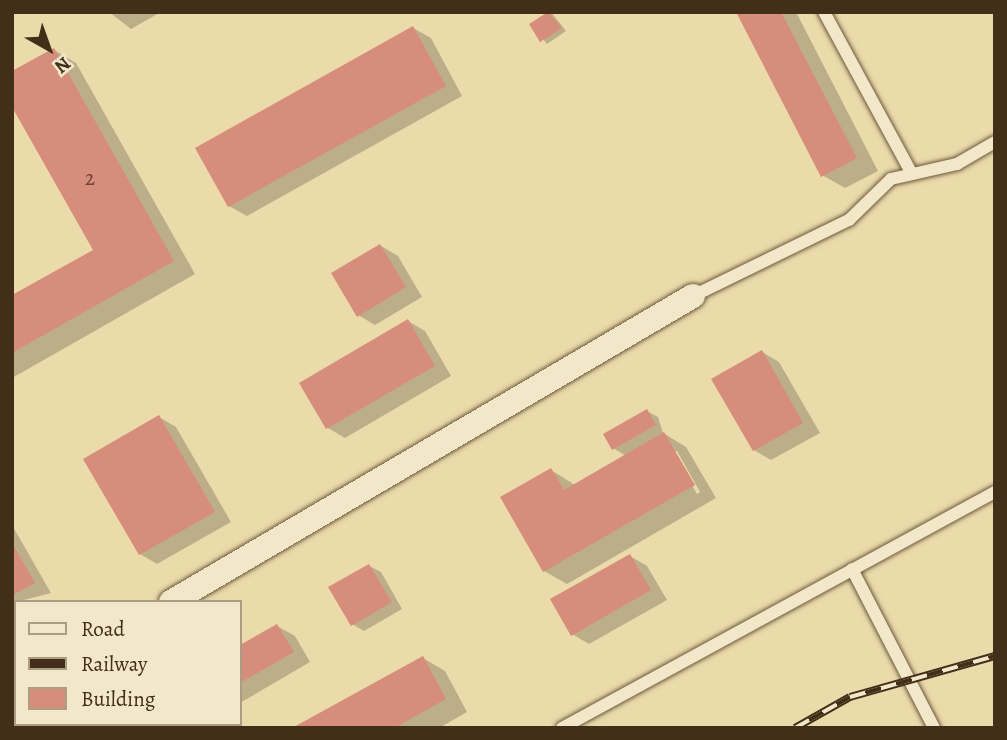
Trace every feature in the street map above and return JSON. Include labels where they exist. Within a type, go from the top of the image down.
[{"type":"street","points":[[175,600],[693,296]]},
{"type":"lane","points":[[824,12],[912,174]]},
{"type":"lane","points":[[693,296],[849,220],[891,180],[957,164],[995,142]]},
{"type":"lane","points":[[562,728],[995,492]]},
{"type":"lane","points":[[852,569],[934,728]]},
{"type":"building","points":[[548,12],[562,28],[540,42],[529,24]]},
{"type":"building","points":[[736,12],[781,12],[857,158],[821,177]]},
{"type":"building","points":[[413,26],[446,86],[228,207],[195,148]]},
{"type":"building","points":[[54,48],[174,261],[12,353],[12,295],[93,250],[12,107],[12,71]]},
{"type":"building","points":[[380,244],[406,287],[357,317],[331,273]]},
{"type":"building","points":[[408,319],[435,366],[326,429],[299,383]]},
{"type":"building","points":[[762,350],[803,423],[753,451],[711,379]]},
{"type":"building","points":[[647,409],[656,425],[612,450],[603,434]]},
{"type":"building","points":[[159,415],[215,512],[139,555],[83,459]]},
{"type":"building","points":[[664,432],[695,485],[543,572],[500,497],[551,468],[564,490]]},
{"type":"building","points":[[12,543],[35,583],[12,595]]},
{"type":"building","points":[[630,554],[651,590],[571,636],[550,599]]},
{"type":"building","points":[[369,564],[392,602],[351,626],[328,587]]},
{"type":"building","points":[[277,624],[294,652],[242,682],[242,644]]},
{"type":"building","points":[[423,656],[446,699],[394,728],[292,728]]},
{"type":"railway","points":[[795,728],[850,697],[995,656]]}]
